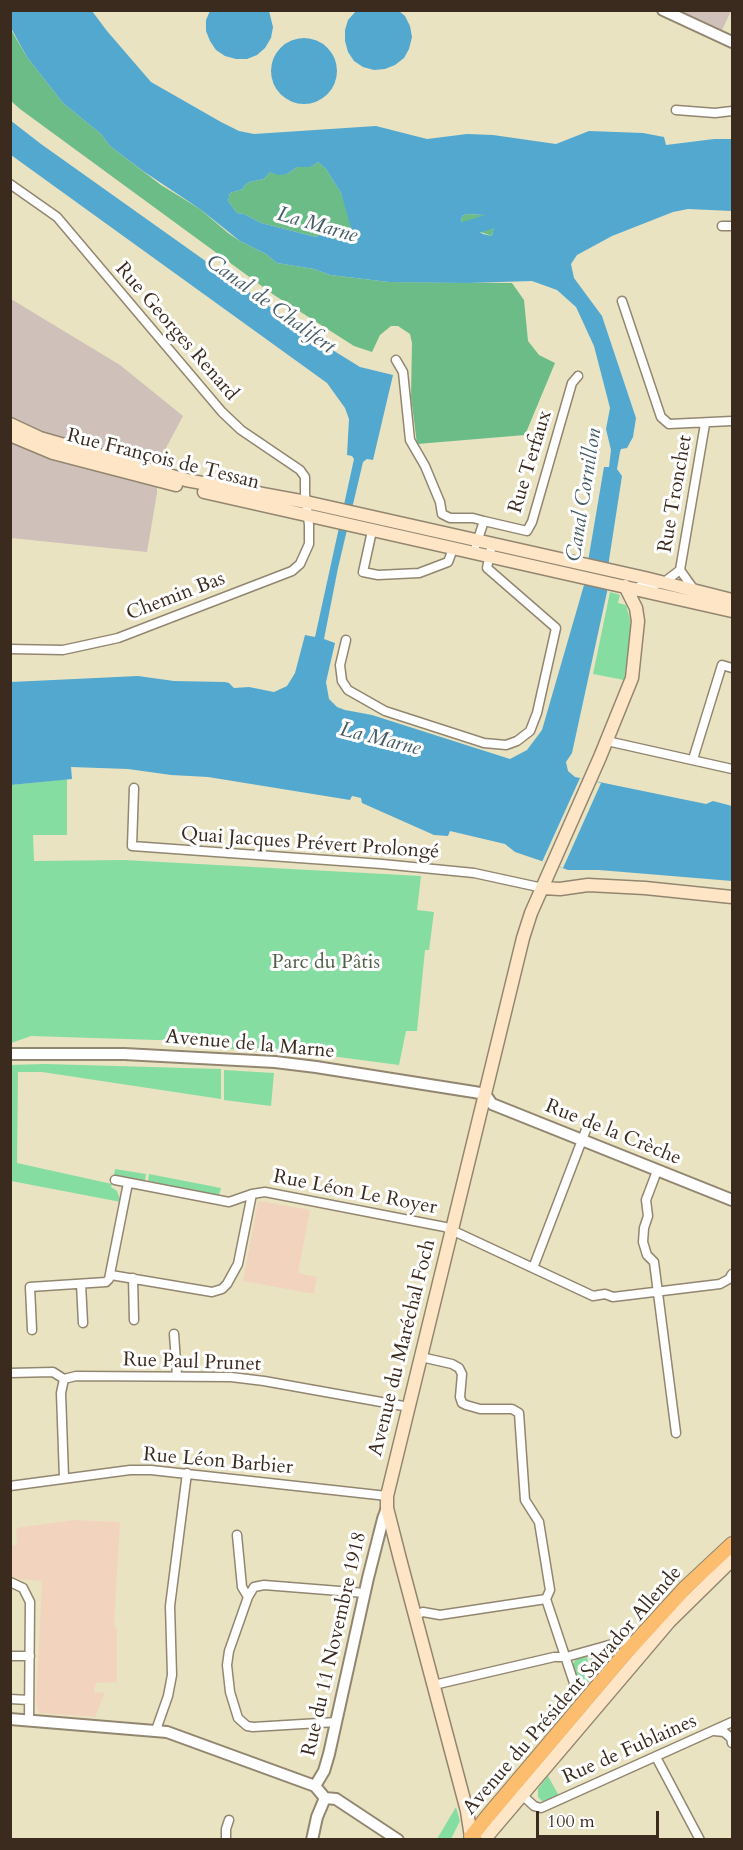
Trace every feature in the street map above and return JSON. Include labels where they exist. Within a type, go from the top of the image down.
[{"type":"main road","name":"Rue François de Tessan","points":[[10,424],[40,438],[186,480],[306,502],[478,541]]},
{"type":"main road","name":"Rue François de Tessan","points":[[10,435],[53,453],[151,480],[367,530]]},
{"type":"main road","points":[[367,530],[574,576],[663,583],[732,600]]},
{"type":"main road","points":[[478,541],[580,563],[650,592],[732,611]]},
{"type":"main road","points":[[619,580],[632,600],[638,621]]},
{"type":"main road","points":[[638,621],[642,601],[650,592]]},
{"type":"main road","name":"Avenue du Maréchal Foch","points":[[475,1839],[387,1502],[523,938],[632,678],[638,621]]},
{"type":"main road","points":[[543,888],[560,889],[588,885],[732,897]]},
{"type":"main road","name":"Avenue du Président Salvador Allende","points":[[475,1839],[616,1673],[732,1544]]},
{"type":"main road","name":"Avenue du Président Salvador Allende","points":[[625,1663],[634,1644],[670,1608],[732,1560]]},
{"type":"main road","points":[[688,1594],[714,1584],[732,1567]]},
{"type":"street","points":[[663,10],[732,42]]},
{"type":"street","points":[[676,110],[732,111]]},
{"type":"street","name":"Rue Georges Renard","points":[[10,184],[57,217],[222,412],[241,430],[300,470],[304,477],[306,502],[314,517]]},
{"type":"street","points":[[722,226],[732,226]]},
{"type":"street","points":[[622,301],[661,417],[669,424],[732,421]]},
{"type":"street","points":[[396,360],[404,372],[410,440],[425,466],[440,502],[442,514],[450,518],[473,518],[484,521]]},
{"type":"street","name":"Rue Terfaux","points":[[474,554],[484,521],[526,531],[532,522],[572,383],[578,376]]},
{"type":"street","name":"Rue Tronchet","points":[[680,570],[705,424]]},
{"type":"street","name":"Chemin Bas","points":[[10,649],[63,650],[118,638],[292,571],[300,564],[309,544],[314,517]]},
{"type":"street","points":[[367,530],[363,572],[378,576],[419,573],[448,562],[453,549]]},
{"type":"street","points":[[346,640],[340,665],[342,681],[348,690],[385,711],[484,743],[506,745],[518,741],[530,731],[537,713],[556,628],[487,568],[492,544]]},
{"type":"street","points":[[663,583],[680,570],[695,591]]},
{"type":"street","points":[[650,592],[695,591]]},
{"type":"street","points":[[693,759],[722,665],[732,668]]},
{"type":"street","points":[[607,741],[732,769]]},
{"type":"street","name":"Quai Jacques Prévert Prolongé","points":[[134,788],[132,846],[464,872],[543,888]]},
{"type":"street","name":"Avenue de la Marne","points":[[10,1054],[115,1054],[276,1062],[485,1094]]},
{"type":"street","name":"Rue de la Crèche","points":[[485,1094],[492,1104],[585,1132],[657,1171],[732,1200]]},
{"type":"street","points":[[533,1268],[585,1132]]},
{"type":"street","points":[[657,1171],[646,1200],[648,1216],[643,1235],[647,1255],[654,1262],[676,1433]]},
{"type":"street","name":"Rue Léon Le Royer","points":[[114,1180],[229,1202],[265,1192],[445,1227],[593,1296],[605,1294],[614,1297],[720,1284],[729,1279],[732,1274]]},
{"type":"street","points":[[32,1330],[30,1287],[106,1281],[111,1275],[129,1183]]},
{"type":"street","points":[[111,1275],[212,1292],[222,1289],[238,1264],[252,1194]]},
{"type":"street","points":[[133,1278],[134,1320]]},
{"type":"street","points":[[81,1284],[83,1323]]},
{"type":"street","points":[[174,1334],[177,1376]]},
{"type":"street","points":[[421,1357],[452,1364],[459,1368],[462,1374],[460,1397],[466,1406],[480,1409],[512,1409],[519,1413],[525,1500],[539,1522],[550,1590],[546,1599],[576,1689]]},
{"type":"street","name":"Rue Paul Prunet","points":[[10,1373],[53,1372],[64,1379],[76,1376],[231,1377],[409,1407]]},
{"type":"street","points":[[64,1379],[61,1393],[64,1478]]},
{"type":"street","name":"Rue Léon Barbier","points":[[10,1486],[130,1470],[151,1470],[187,1473],[387,1502]]},
{"type":"street","points":[[156,1730],[168,1696],[172,1675],[170,1606],[187,1473]]},
{"type":"street","name":"Rue du 11 Novembre 1918","points":[[315,1786],[326,1766],[387,1502]]},
{"type":"street","points":[[237,1535],[242,1587],[248,1597]]},
{"type":"street","points":[[10,1582],[23,1588],[29,1597],[29,1720]]},
{"type":"street","points":[[336,1722],[247,1726],[238,1718],[230,1692],[227,1665],[232,1639],[248,1597],[255,1587],[264,1585],[365,1593]]},
{"type":"street","points":[[415,1615],[423,1612],[440,1615],[546,1599]]},
{"type":"street","points":[[625,1663],[670,1608]]},
{"type":"street","points":[[434,1685],[554,1657],[566,1657],[627,1640],[634,1644]]},
{"type":"street","points":[[10,1656],[30,1656]]},
{"type":"street","points":[[10,1699],[29,1700]]},
{"type":"street","points":[[10,1719],[156,1730],[315,1786],[325,1798],[336,1799],[396,1839]]},
{"type":"street","name":"Rue de Fublaines","points":[[517,1790],[534,1806],[541,1808],[732,1722]]},
{"type":"street","points":[[712,1731],[724,1732],[731,1738],[732,1743]]},
{"type":"street","points":[[656,1757],[700,1839]]},
{"type":"street","points":[[312,1839],[317,1817],[325,1798]]},
{"type":"street","points":[[226,1839],[229,1820]]},
{"type":"shaded area","points":[[680,11],[731,11],[722,30]]},
{"type":"shaded area","points":[[11,299],[120,365],[183,416],[157,465],[157,493],[147,552],[11,538]]},
{"type":"shaded area","points":[[260,1201],[310,1210],[298,1273],[317,1277],[314,1294],[243,1281]]},
{"type":"shaded area","points":[[73,1520],[120,1522],[114,1625],[117,1630],[117,1682],[96,1683],[94,1692],[105,1693],[95,1717],[39,1713],[36,1701],[42,1581],[18,1579],[11,1576],[11,1546],[17,1544],[16,1528]]},
{"type":"green space","points":[[10,28],[27,57],[63,103],[101,134],[110,146],[161,185],[200,209],[228,233],[266,254],[277,263],[314,269],[330,275],[389,282],[512,283],[524,300],[528,341],[539,355],[555,363],[525,435],[417,444],[411,397],[412,343],[410,334],[398,326],[391,326],[380,335],[372,352],[354,346],[274,295],[20,109],[11,101]]},
{"type":"green space","points":[[318,162],[326,169],[341,193],[357,237],[341,241],[321,234],[316,237],[261,223],[237,213],[228,201],[230,193],[243,189],[249,182],[264,179],[270,172],[287,174],[297,167],[311,167]]},
{"type":"green space","points":[[483,215],[495,222],[492,236],[466,227],[461,222],[462,216]]},
{"type":"green space","points":[[610,592],[620,595],[618,603],[626,605],[630,619],[630,640],[624,680],[593,674]]},
{"type":"green space","name":"Parc du Pâtis","points":[[67,779],[67,835],[33,835],[34,861],[124,860],[421,876],[417,910],[434,912],[429,950],[425,950],[417,1031],[406,1031],[399,1065],[308,1053],[230,1049],[220,1042],[31,1036],[11,1043],[11,785]]},
{"type":"green space","points":[[10,1065],[221,1069],[221,1099],[42,1072],[18,1072],[17,1163],[112,1184],[111,1187],[117,1191],[121,1202],[11,1181]]},
{"type":"green space","points":[[224,1070],[274,1073],[271,1106],[224,1100]]},
{"type":"green space","points":[[115,1169],[146,1174],[145,1181],[114,1176]]},
{"type":"green space","points":[[149,1174],[221,1188],[219,1195],[148,1181]]},
{"type":"green space","points":[[618,1648],[596,1673],[593,1673],[590,1660],[592,1656]]},
{"type":"green space","points":[[587,1657],[588,1662],[578,1665],[577,1671],[591,1675],[592,1678],[576,1695],[582,1684],[572,1667],[576,1659]]},
{"type":"green space","points":[[548,1776],[559,1796],[543,1802],[538,1797],[538,1789]]},
{"type":"green space","points":[[456,1807],[460,1821],[451,1839],[437,1839]]},
{"type":"water","points":[[11,11],[92,11],[151,82],[221,122],[239,131],[254,134],[376,126],[427,139],[467,134],[493,135],[556,144],[589,131],[643,133],[664,137],[666,145],[732,139],[732,211],[688,209],[673,212],[612,236],[577,255],[571,264],[574,278],[602,316],[636,418],[633,437],[627,448],[621,449],[620,452],[617,469],[622,476],[609,560],[607,592],[572,753],[566,762],[568,771],[575,777],[706,804],[713,801],[732,806],[732,881],[599,870],[568,870],[515,852],[505,844],[450,831],[448,836],[434,835],[362,803],[361,798],[352,796],[350,800],[208,777],[128,769],[71,767],[72,779],[11,785],[11,682],[138,676],[174,681],[225,682],[234,688],[249,687],[274,692],[287,686],[295,673],[305,635],[315,637],[354,459],[347,455],[349,419],[345,408],[327,383],[11,155],[10,120],[318,341],[360,367],[393,375],[373,460],[367,459],[363,462],[324,639],[335,643],[326,682],[329,699],[337,707],[372,715],[510,759],[527,750],[542,730],[584,585],[604,467],[609,467],[611,450],[606,429],[610,408],[594,346],[576,307],[557,290],[532,281],[389,282],[330,275],[314,269],[277,263],[266,254],[240,241],[200,209],[110,146],[101,134],[63,103],[27,57],[11,28]],"holes":[[[318,162],[326,169],[341,193],[352,231],[357,237],[341,241],[321,234],[316,237],[261,223],[237,213],[228,201],[230,193],[243,189],[249,182],[264,179],[270,172],[278,175],[287,174],[297,167],[311,167]],[[483,215],[495,222],[492,236],[483,234],[461,222],[462,216]]]},
{"type":"water","points":[[210,11],[269,11],[273,27],[271,38],[257,55],[247,59],[225,56],[216,50],[206,31],[206,20]]},
{"type":"water","points":[[356,11],[399,11],[405,16],[412,37],[404,58],[385,69],[374,70],[354,61],[348,52],[345,30],[348,20]]},
{"type":"water","points":[[297,38],[311,38],[323,43],[332,52],[337,71],[335,84],[328,95],[311,104],[297,104],[285,99],[276,90],[271,78],[271,64],[276,52],[285,43]]},
{"type":"pier","points":[[580,778],[601,783],[563,868],[542,862]]},
{"type":"waterway","name":"La Marne","points":[[452,233],[512,215]]},
{"type":"water label","name":"Canal de Chalifert","points":[[270,305]]},
{"type":"water label","name":"Canal Cornillon","points":[[585,495]]}]
